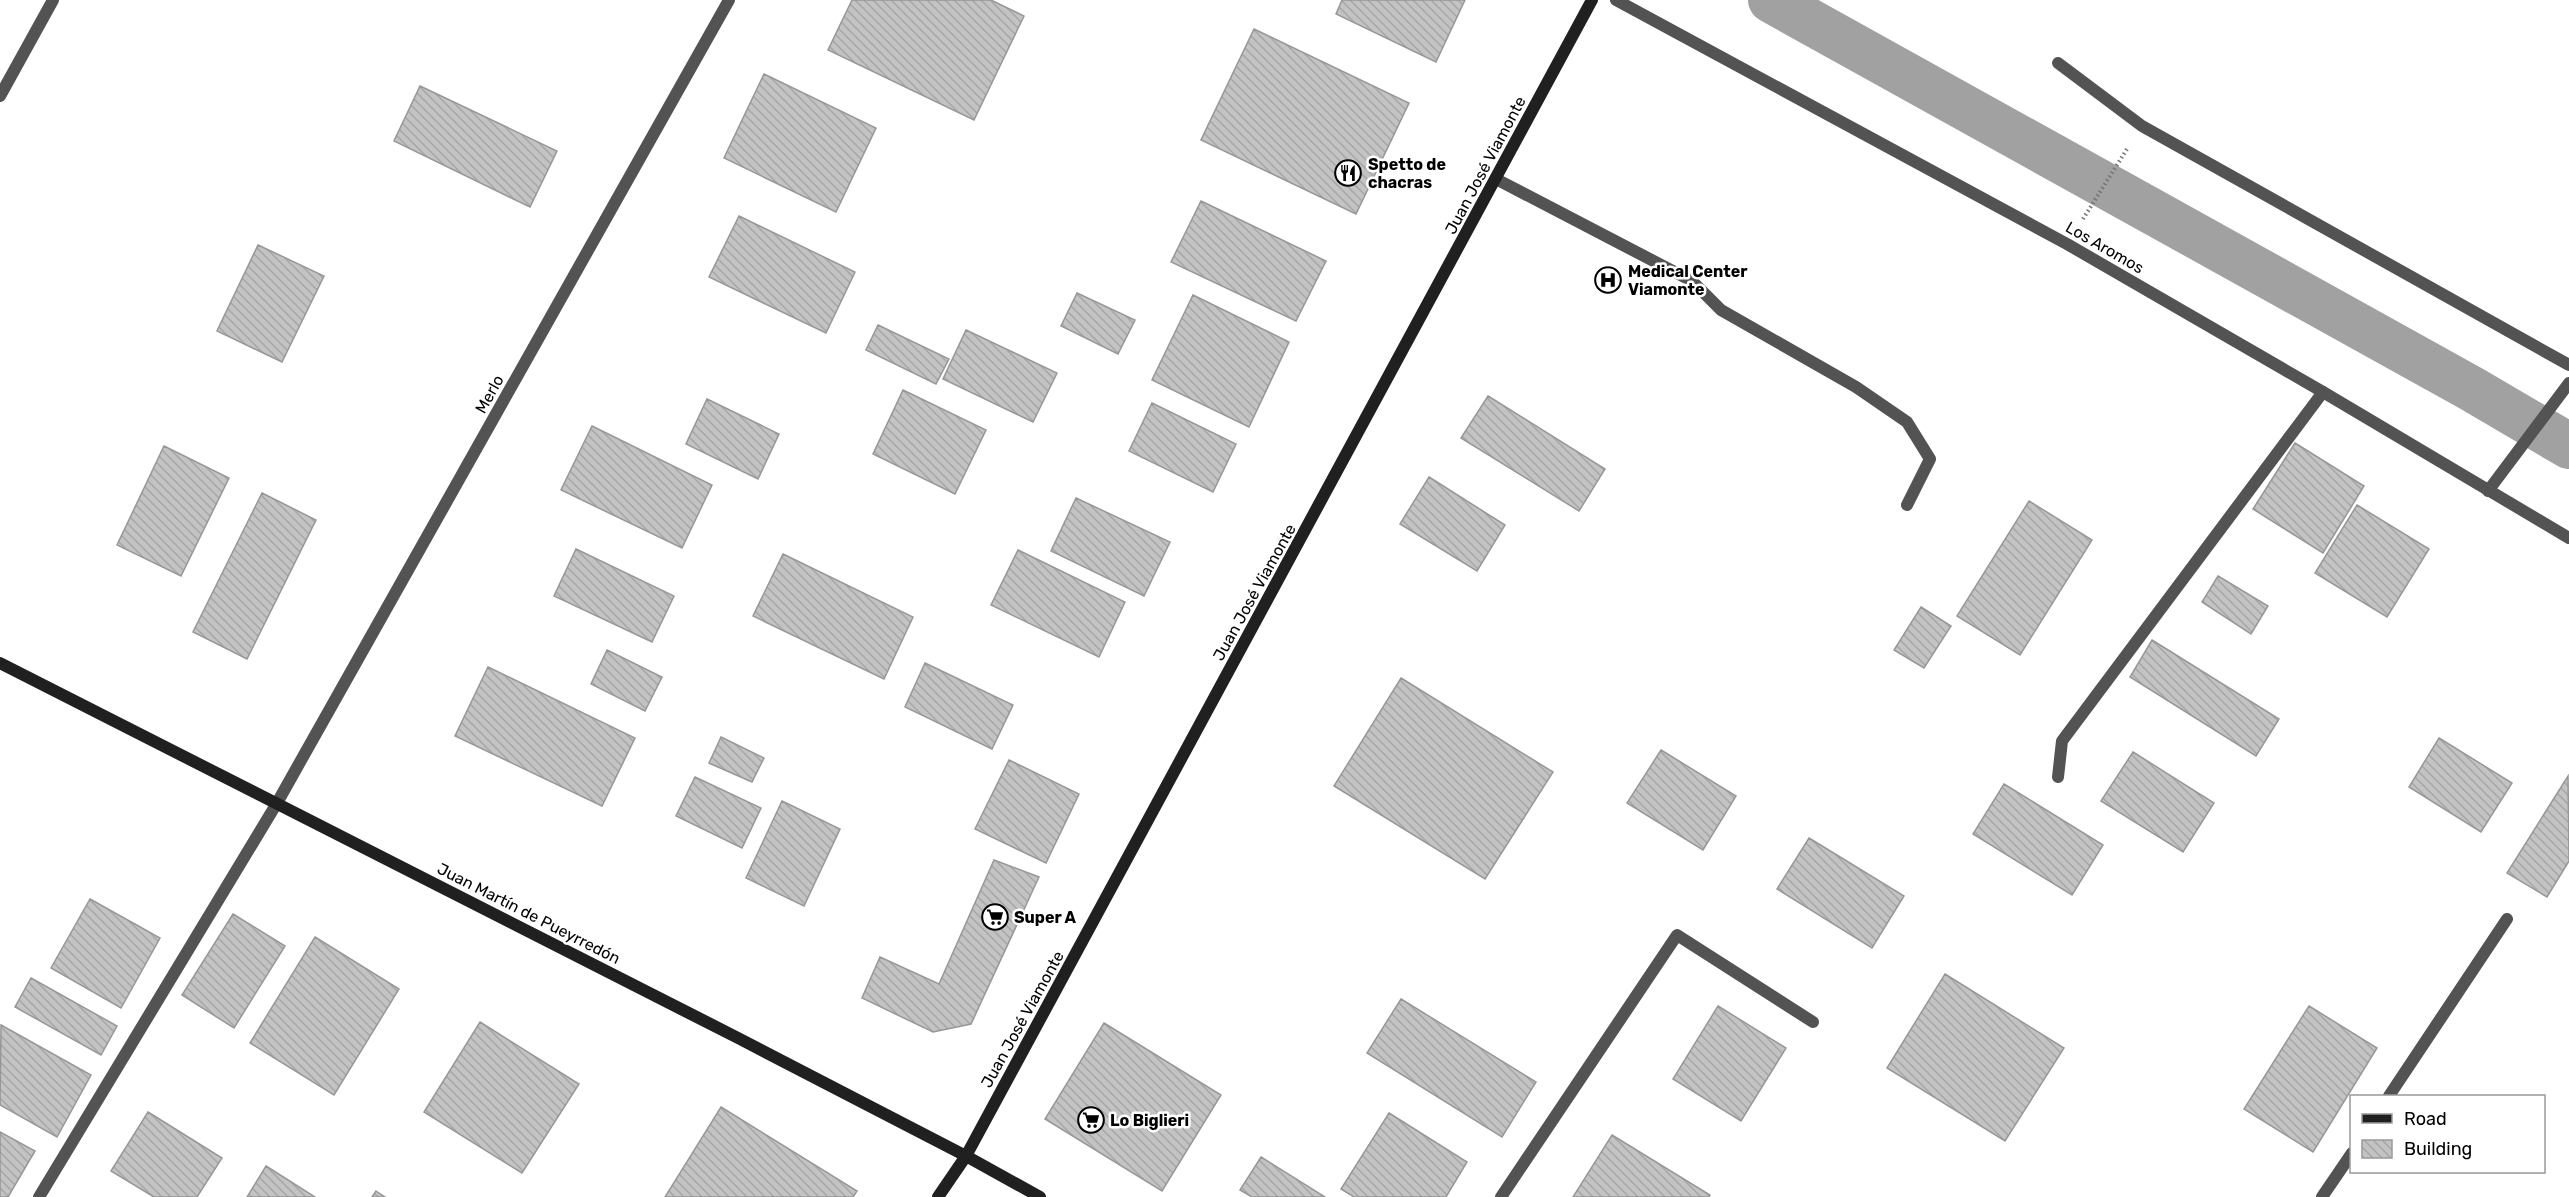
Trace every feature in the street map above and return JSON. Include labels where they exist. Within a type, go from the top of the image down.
[{"type":"main road","name":"Juan José Viamonte","points":[[938,1197],[966,1156],[1592,0]]},
{"type":"main road","name":"Juan Martín de Pueyrredón","points":[[0,663],[966,1156],[1040,1197]]},
{"type":"street","points":[[0,96],[53,0]]},
{"type":"street","name":"Merlo","points":[[39,1197],[277,803],[729,0]]},
{"type":"street","name":"Los Aromos","points":[[1616,0],[2067,244],[2324,392],[2569,538]]},
{"type":"street","points":[[2058,63],[2142,126],[2569,365]]},
{"type":"street","points":[[1496,179],[1692,281],[1721,310],[1856,387],[1907,422],[1930,459],[1906,505]]},
{"type":"street","points":[[2488,491],[2569,383]]},
{"type":"street","points":[[2058,777],[2062,741],[2324,392]]},
{"type":"street","points":[[2390,1095],[2507,919]]},
{"type":"street","points":[[1501,1197],[1677,935],[1813,1022]]},
{"type":"street","points":[[2322,1197],[2350,1156]]},
{"type":"path","points":[[2067,244],[2142,126]]},
{"type":"building","points":[[852,0],[991,0],[1024,16],[974,120],[828,50]]},
{"type":"building","points":[[1342,0],[1465,0],[1436,62],[1336,14]]},
{"type":"building","points":[[1254,29],[1409,103],[1356,214],[1201,140]]},
{"type":"building","points":[[764,74],[876,128],[836,212],[724,158]]},
{"type":"building","points":[[420,86],[557,151],[530,207],[394,141]]},
{"type":"building","points":[[1201,201],[1326,261],[1296,321],[1171,262]]},
{"type":"building","points":[[739,216],[855,272],[826,333],[709,277]]},
{"type":"building","points":[[258,245],[324,276],[282,362],[217,331]]},
{"type":"building","points":[[1077,293],[1135,320],[1118,354],[1061,326]]},
{"type":"building","points":[[1193,295],[1289,342],[1249,427],[1152,380]]},
{"type":"building","points":[[878,325],[949,359],[936,384],[866,350]]},
{"type":"building","points":[[966,330],[1057,373],[1033,422],[943,379]]},
{"type":"building","points":[[903,390],[986,430],[955,494],[873,454]]},
{"type":"building","points":[[1488,396],[1605,469],[1579,511],[1461,438]]},
{"type":"building","points":[[707,399],[779,434],[758,479],[686,444]]},
{"type":"building","points":[[1152,403],[1236,444],[1213,492],[1129,451]]},
{"type":"building","points":[[592,426],[712,485],[682,548],[561,490]]},
{"type":"building","points":[[2295,443],[2364,486],[2323,553],[2253,509]]},
{"type":"building","points":[[164,446],[229,478],[181,576],[117,545]]},
{"type":"building","points":[[1429,477],[1505,525],[1477,571],[1400,524]]},
{"type":"building","points":[[262,493],[316,520],[247,659],[193,632]]},
{"type":"building","points":[[1076,498],[1170,542],[1144,596],[1051,551]]},
{"type":"building","points":[[2029,501],[2092,540],[2020,655],[1957,616]]},
{"type":"building","points":[[2357,505],[2429,549],[2387,617],[2315,573]]},
{"type":"building","points":[[576,549],[674,596],[652,642],[554,596]]},
{"type":"building","points":[[1018,550],[1125,602],[1099,657],[991,605]]},
{"type":"building","points":[[783,554],[913,617],[884,679],[753,616]]},
{"type":"building","points":[[2218,576],[2268,606],[2251,634],[2202,602]]},
{"type":"building","points":[[1921,607],[1951,626],[1924,668],[1894,650]]},
{"type":"building","points":[[2152,640],[2279,719],[2256,756],[2130,677]]},
{"type":"building","points":[[607,650],[662,677],[645,711],[591,684]]},
{"type":"building","points":[[925,663],[1013,705],[992,749],[905,707]]},
{"type":"building","points":[[488,667],[635,738],[602,806],[455,736]]},
{"type":"building","points":[[1401,678],[1553,772],[1485,879],[1334,786]]},
{"type":"building","points":[[721,737],[764,758],[752,782],[709,763]]},
{"type":"building","points":[[2439,738],[2512,783],[2481,832],[2409,787]]},
{"type":"building","points":[[1661,750],[1736,796],[1703,850],[1627,803]]},
{"type":"building","points":[[2133,752],[2214,803],[2183,852],[2101,801]]},
{"type":"building","points":[[1009,760],[1079,794],[1046,863],[975,829]]},
{"type":"building","points":[[2568,776],[2569,861],[2547,897],[2507,873]]},
{"type":"building","points":[[695,777],[761,808],[742,848],[676,816]]},
{"type":"building","points":[[2004,784],[2103,845],[2072,895],[1973,834]]},
{"type":"building","points":[[782,801],[840,829],[804,906],[746,878]]},
{"type":"building","points":[[1809,838],[1904,896],[1872,948],[1777,889]]},
{"type":"building","name":"Super A","points":[[994,860],[1039,877],[971,1024],[933,1032],[862,998],[880,957],[939,984]]},
{"type":"building","points":[[90,899],[160,938],[121,1008],[51,968]]},
{"type":"building","points":[[233,914],[285,946],[234,1028],[182,995]]},
{"type":"building","points":[[315,937],[399,989],[334,1095],[250,1043]]},
{"type":"building","points":[[1945,974],[2064,1048],[2005,1141],[1887,1068]]},
{"type":"building","points":[[31,978],[117,1026],[101,1055],[15,1007]]},
{"type":"building","points":[[1401,999],[1536,1082],[1502,1137],[1367,1053]]},
{"type":"building","points":[[1718,1006],[1786,1048],[1741,1121],[1673,1079]]},
{"type":"building","points":[[2309,1006],[2377,1048],[2313,1152],[2244,1109]]},
{"type":"building","points":[[480,1022],[579,1084],[522,1173],[424,1112]]},
{"type":"building","points":[[1104,1023],[1221,1095],[1162,1191],[1045,1119]]},
{"type":"building","points":[[1,1025],[91,1075],[57,1137],[0,1105]]},
{"type":"building","points":[[721,1107],[857,1191],[853,1197],[665,1197]]},
{"type":"building","points":[[148,1112],[222,1158],[197,1197],[154,1197],[111,1171]]},
{"type":"building","points":[[1389,1113],[1467,1162],[1446,1197],[1354,1197],[1341,1189]]},
{"type":"building","points":[[0,1132],[35,1151],[8,1197],[0,1197]]},
{"type":"building","points":[[1612,1135],[1710,1195],[1709,1197],[1573,1197]]},
{"type":"building","points":[[1261,1157],[1325,1197],[1252,1197],[1240,1190]]},
{"type":"building","points":[[266,1166],[315,1197],[247,1197]]},
{"type":"building","points":[[376,1191],[385,1197],[372,1197]]},
{"type":"waterway","points":[[1771,0],[2472,389],[2569,446]]},
{"type":"place","name":"Spetto de chacras","points":[[1348,173]]},
{"type":"place","name":"Medical Center Viamonte","points":[[1608,280]]},
{"type":"place","name":"Super A","points":[[995,917]]},
{"type":"place","name":"Lo Biglieri","points":[[1091,1120]]}]
